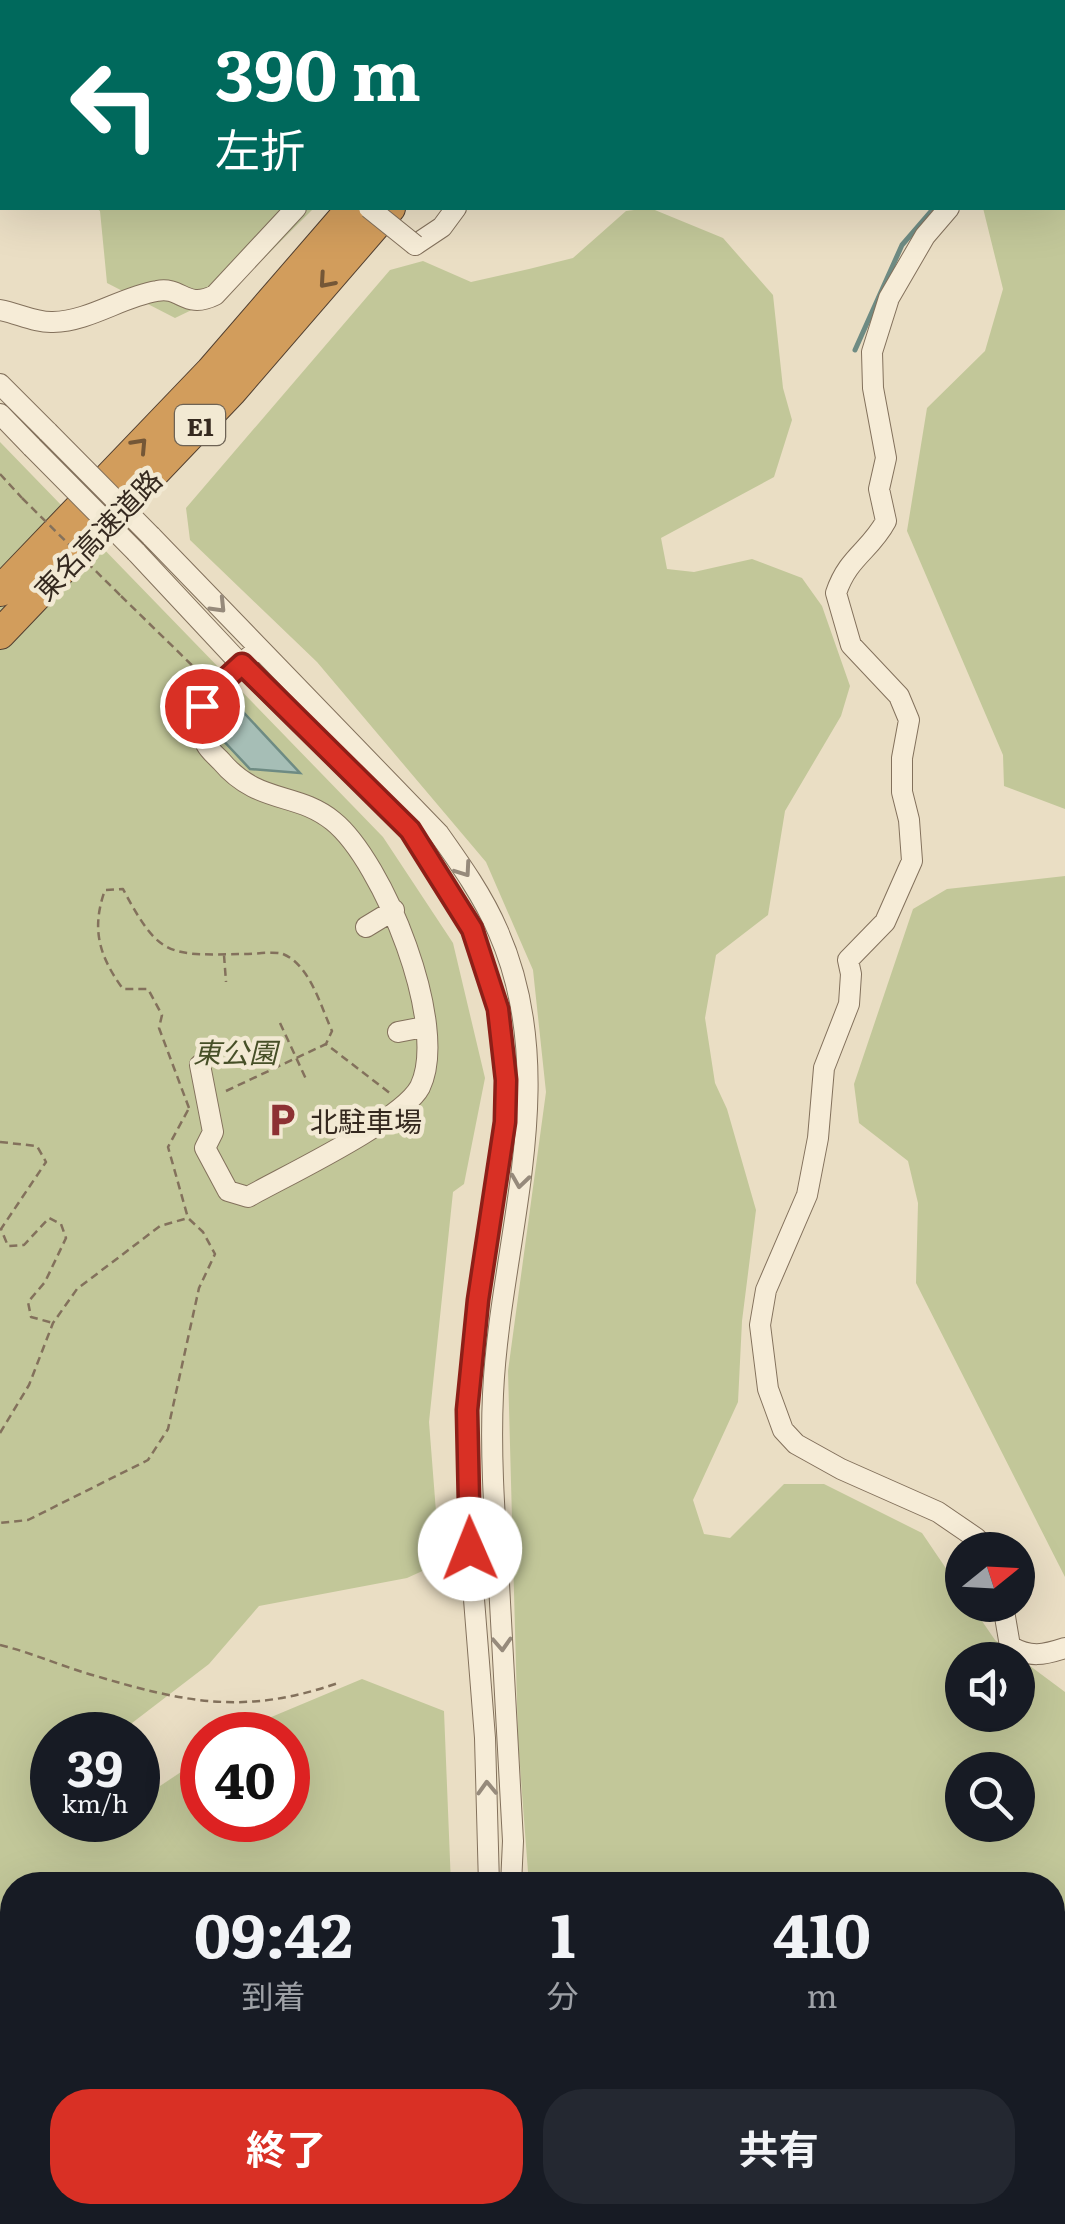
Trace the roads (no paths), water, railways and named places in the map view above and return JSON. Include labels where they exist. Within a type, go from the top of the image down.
[{"type":"highway","name":"東名高速道路","points":[[0,592],[211,370],[350,210]]},
{"type":"highway","name":"東名高速道路","points":[[0,634],[231,392],[388,210]]},
{"type":"street","points":[[0,310],[49,323],[76,319],[155,291],[170,290],[187,300],[202,302],[214,296],[294,210]]},
{"type":"street","points":[[372,210],[414,245],[442,227],[455,210]]},
{"type":"street","points":[[947,210],[925,236],[889,298],[872,352],[873,388],[886,458],[879,489],[886,522],[876,540],[852,559],[836,593],[851,645],[899,696],[910,720],[902,758],[902,792],[912,862],[885,922],[848,960],[849,1004],[824,1068],[818,1138],[807,1194],[766,1290],[760,1325],[768,1389],[783,1430],[796,1444],[840,1469],[938,1512],[967,1532]]},
{"type":"street","points":[[0,384],[40,440],[136,552],[242,664],[410,830],[472,929],[498,1009],[506,1080],[505,1122],[478,1300],[467,1410],[470,1549],[485,1738],[489,1872]]},
{"type":"street","points":[[5,429],[40,440],[151,536],[439,834],[474,885],[498,931],[515,979],[526,1043],[528,1120],[504,1282],[493,1394],[512,1872]]},
{"type":"street","points":[[200,1065],[207,1100],[220,1134],[205,1148],[228,1191],[248,1197],[396,1113],[420,1086],[426,1055],[414,969],[394,910],[356,848],[334,821],[307,807],[259,792],[235,778],[206,744],[202,706],[259,647]]},
{"type":"street","points":[[366,927],[394,910]]},
{"type":"street","points":[[398,1032],[424,1027]]},
{"type":"street","points":[[1006,1622],[1010,1646],[1022,1653],[1041,1656],[1065,1648]]},
{"type":"water","points":[[232,700],[300,773],[250,769],[218,735],[216,714]]},
{"type":"waterway","points":[[855,350],[902,245],[932,210]]},
{"type":"place","name":"北駐車場","points":[[282,1120]]},
{"type":"park label","name":"東公園","points":[[235,1051]]}]
